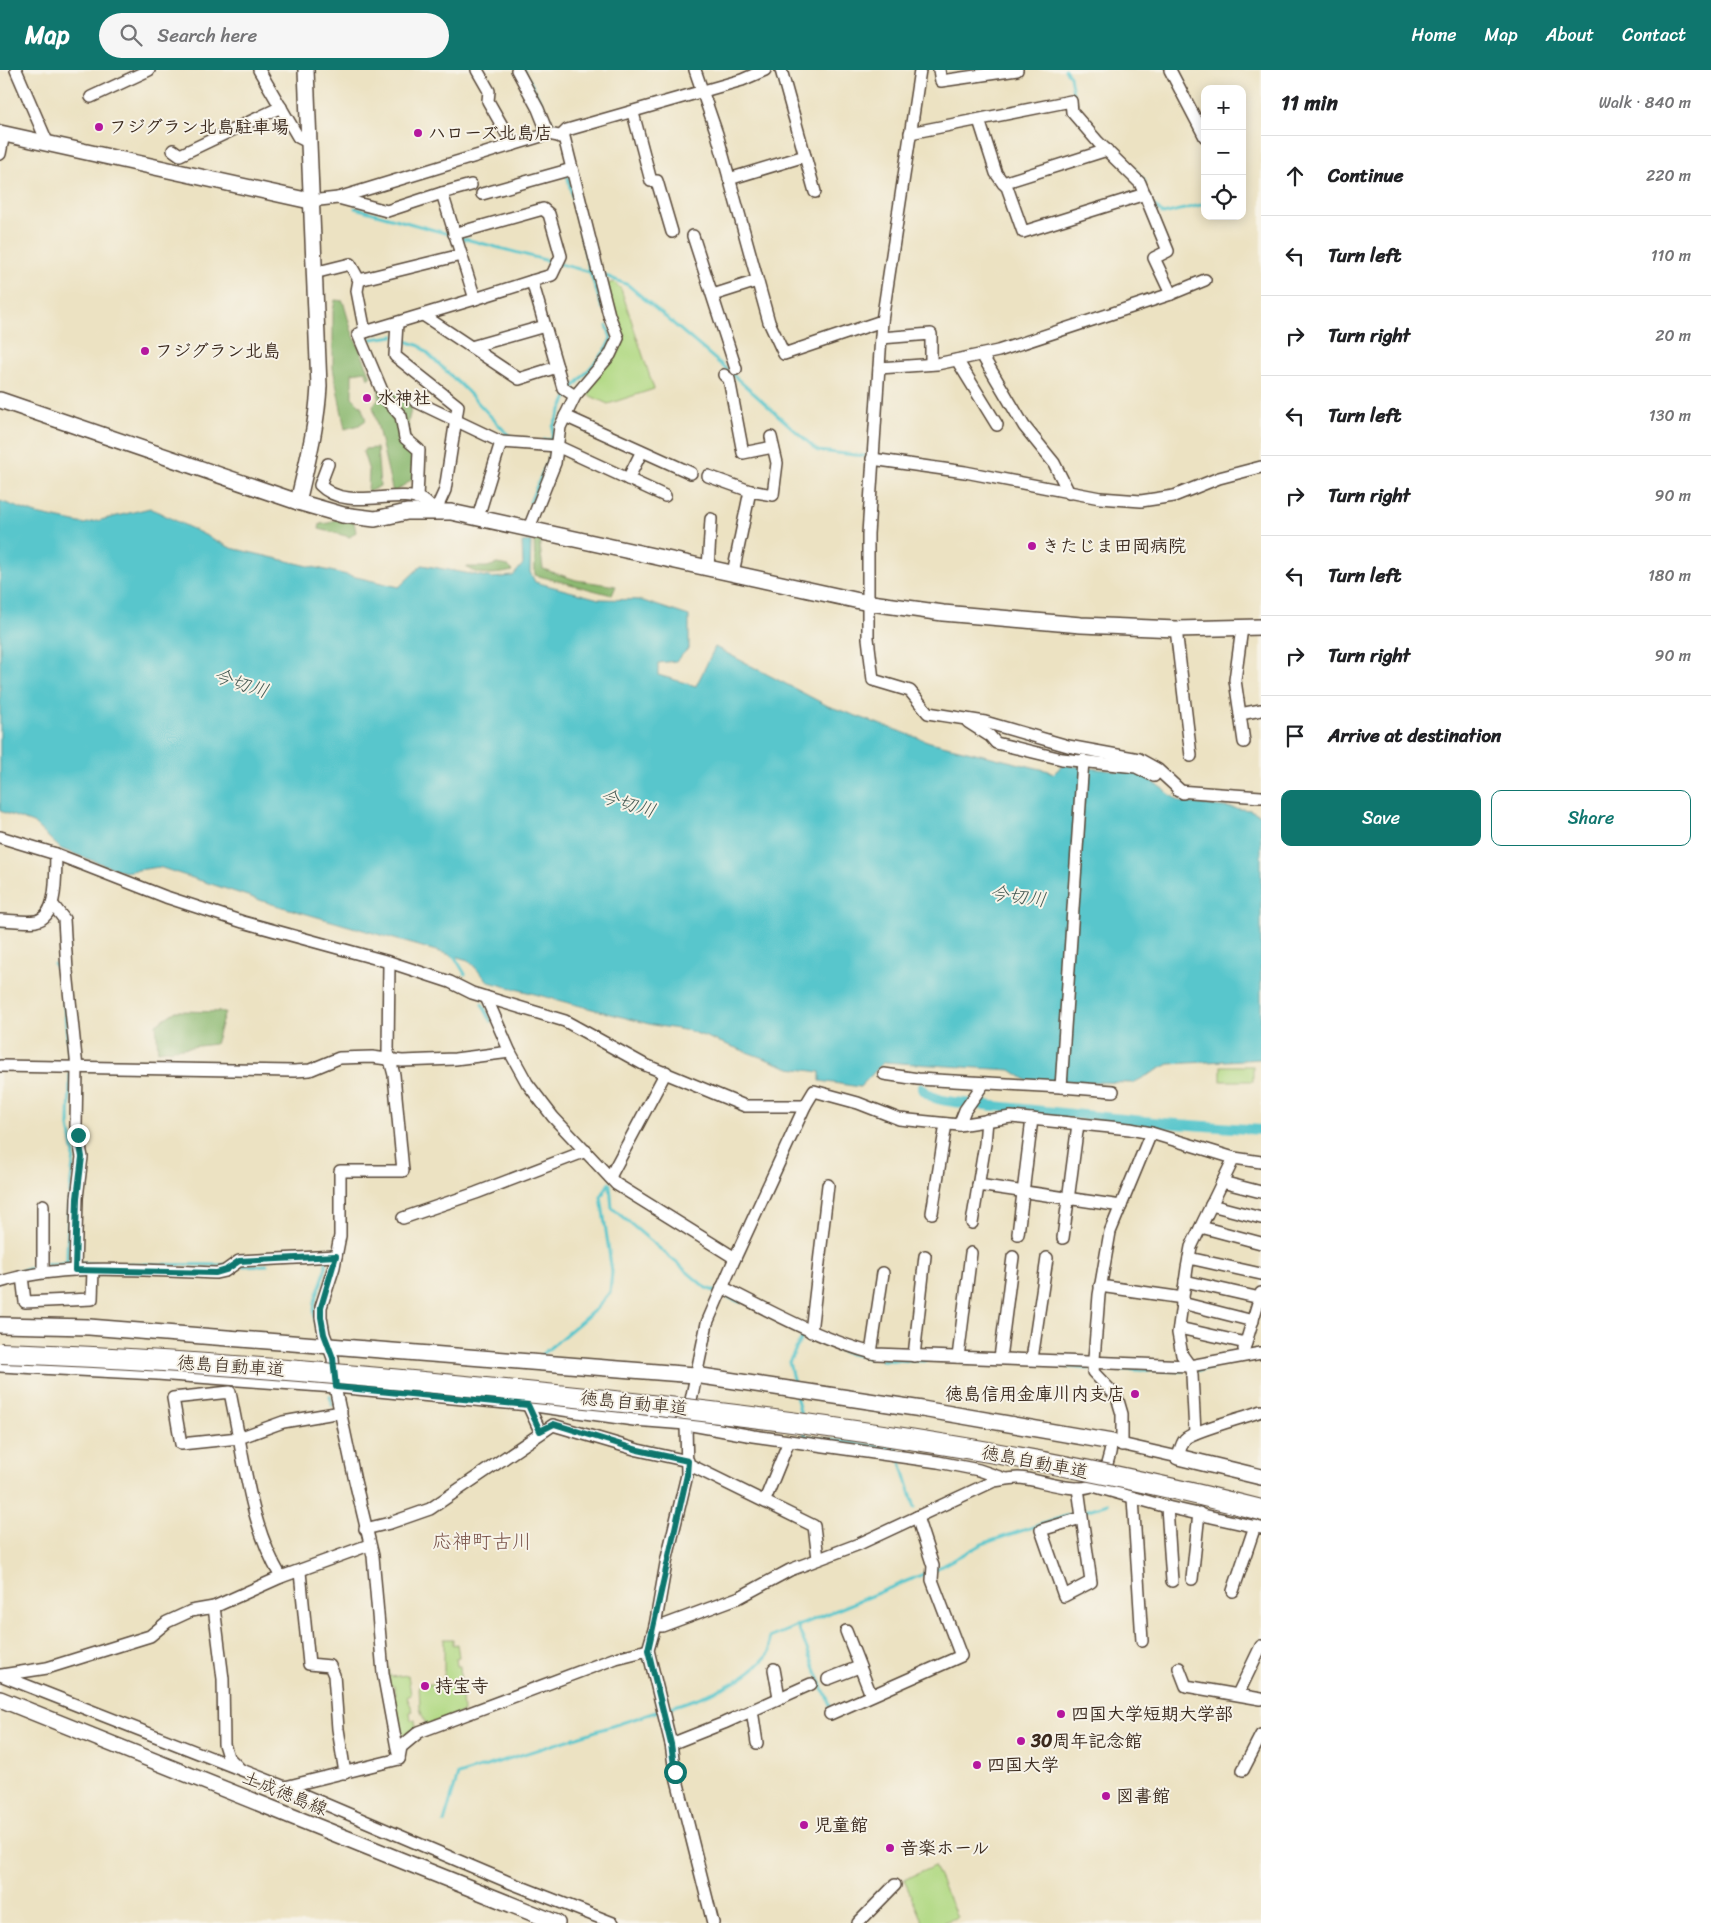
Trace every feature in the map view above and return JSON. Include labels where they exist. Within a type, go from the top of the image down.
[{"type":"highway","name":"徳島自動車道","points":[[0,1353],[259,1367],[672,1407],[977,1451],[1200,1494],[1259,1521]]},
{"type":"street","points":[[16,70],[48,144]]},
{"type":"street","points":[[91,97],[149,70]]},
{"type":"street","points":[[259,70],[298,137],[310,143]]},
{"type":"street","points":[[298,502],[318,412],[319,386],[306,70]]},
{"type":"street","points":[[477,70],[489,91],[488,101],[513,145]]},
{"type":"street","points":[[518,70],[538,109],[548,134]]},
{"type":"street","points":[[695,70],[729,179],[769,322],[784,354],[882,321]]},
{"type":"street","points":[[560,136],[567,130],[633,113],[742,80],[765,70]]},
{"type":"street","points":[[781,70],[815,192]]},
{"type":"street","points":[[920,70],[882,321],[872,459],[868,603],[868,638],[873,680],[910,691],[928,713],[985,722],[1068,746],[1138,759],[1157,769],[1184,793]]},
{"type":"street","points":[[938,70],[941,81],[1017,70]]},
{"type":"street","points":[[1170,70],[1201,130]]},
{"type":"street","points":[[910,133],[1071,101],[1072,112],[1140,183],[1144,194],[1157,209],[1168,251],[1154,258],[1171,294]]},
{"type":"street","points":[[173,150],[180,155],[281,108]]},
{"type":"street","points":[[633,113],[651,181],[657,181],[672,232]]},
{"type":"street","points":[[979,120],[996,173],[1007,187],[1023,232],[1144,194]]},
{"type":"street","points":[[0,154],[2,134],[310,202],[338,198],[548,134],[564,137],[609,315],[618,338],[610,355],[575,396],[565,416],[560,427],[555,463],[529,528]]},
{"type":"street","points":[[1003,183],[1107,150]]},
{"type":"street","points":[[729,179],[805,156]]},
{"type":"street","points":[[482,194],[572,168]]},
{"type":"street","points":[[338,198],[387,211],[471,184]]},
{"type":"street","points":[[442,193],[475,299]]},
{"type":"street","points":[[417,499],[419,450],[405,438],[401,416],[385,398],[358,334],[423,316],[552,274],[561,256],[549,214],[543,209],[454,234]]},
{"type":"street","points":[[693,236],[736,369]]},
{"type":"street","points":[[359,280],[461,255]]},
{"type":"street","points":[[314,273],[350,264],[359,280],[357,291],[365,332]]},
{"type":"street","points":[[879,368],[932,364],[982,355],[1063,331],[1171,294],[1205,280]]},
{"type":"street","points":[[532,281],[563,388],[575,396]]},
{"type":"street","points":[[712,295],[757,281]]},
{"type":"street","points":[[423,316],[519,379],[557,367]]},
{"type":"street","points":[[397,323],[394,356],[458,406],[445,490],[435,512]]},
{"type":"street","points":[[471,347],[544,326]]},
{"type":"street","points":[[881,338],[931,334],[932,364]]},
{"type":"street","points":[[982,355],[1024,426],[1054,463],[1069,493]]},
{"type":"street","points":[[957,360],[997,424]]},
{"type":"street","points":[[708,476],[750,491],[773,495],[777,463],[772,442],[743,453],[729,379],[724,375]]},
{"type":"street","points":[[981,399],[1001,388]]},
{"type":"street","points":[[0,400],[298,502],[343,515],[375,519],[407,512],[451,512],[868,603],[943,613],[1081,625],[1176,629],[1261,627]]},
{"type":"street","points":[[415,401],[500,442],[557,446],[665,496]]},
{"type":"street","points":[[565,416],[641,453],[691,474]]},
{"type":"street","points":[[478,517],[500,442]]},
{"type":"street","points":[[628,479],[641,453]]},
{"type":"street","points":[[872,459],[966,472],[1069,493],[1140,501],[1175,495],[1219,478],[1261,467]]},
{"type":"street","points":[[328,464],[320,485],[327,492],[364,500],[408,497],[425,501],[435,512]]},
{"type":"street","points":[[733,573],[750,491]]},
{"type":"street","points":[[708,568],[711,519]]},
{"type":"street","points":[[1242,628],[1234,680],[1244,742]]},
{"type":"street","points":[[1176,629],[1191,756]]},
{"type":"street","points":[[1240,714],[1261,710]]},
{"type":"street","points":[[965,720],[990,736],[996,743],[1083,763],[1144,769],[1172,790],[1184,793],[1261,797]]},
{"type":"street","points":[[1061,1084],[1083,763]]},
{"type":"street","points":[[0,837],[56,854],[166,897],[243,922],[388,962],[450,982],[486,997],[565,1021],[643,1064],[745,1106],[805,1106]]},
{"type":"street","points":[[0,920],[35,921],[43,918],[53,906],[56,854]]},
{"type":"street","points":[[53,906],[64,919],[76,1126],[82,1157],[77,1198],[75,1265]]},
{"type":"street","points":[[388,962],[390,1059],[394,1074],[403,1171],[340,1171],[340,1236],[321,1307],[324,1334],[333,1358],[340,1412],[365,1529],[374,1556],[383,1674],[399,1759]]},
{"type":"street","points":[[486,997],[507,1053],[527,1083],[583,1152],[625,1191],[735,1258]]},
{"type":"street","points":[[0,1066],[294,1071],[310,1070],[339,1058],[372,1057],[402,1061],[455,1059],[507,1053]]},
{"type":"street","points":[[610,1177],[666,1072]]},
{"type":"street","points":[[884,1074],[918,1079],[984,1083],[1061,1084],[1113,1091]]},
{"type":"street","points":[[959,1125],[965,1110],[984,1083]]},
{"type":"street","points":[[713,1923],[675,1772],[671,1744],[648,1650],[655,1626],[667,1558],[688,1463],[686,1424],[705,1331],[735,1258],[805,1106],[814,1092],[833,1095],[899,1119],[959,1125],[1011,1117],[1151,1132],[1234,1158],[1261,1162]]},
{"type":"street","points":[[1018,1234],[1032,1119]]},
{"type":"street","points":[[972,1223],[986,1144],[987,1120]]},
{"type":"street","points":[[932,1213],[946,1124]]},
{"type":"street","points":[[1063,1238],[1078,1124]]},
{"type":"street","points":[[1093,1486],[1107,1466],[1117,1443],[1122,1414],[1117,1397],[1093,1368],[1105,1287],[1110,1232],[1151,1132]]},
{"type":"street","points":[[403,1218],[476,1193],[583,1152]]},
{"type":"street","points":[[1195,1434],[1191,1370],[1182,1356],[1179,1328],[1182,1300],[1192,1247],[1234,1158]]},
{"type":"street","points":[[1222,1182],[1261,1192]]},
{"type":"street","points":[[811,1332],[828,1185]]},
{"type":"street","points":[[978,1185],[1121,1206]]},
{"type":"street","points":[[43,1205],[43,1267]]},
{"type":"street","points":[[1211,1205],[1261,1218]]},
{"type":"street","points":[[1201,1227],[1261,1243]]},
{"type":"street","points":[[958,1357],[971,1253]]},
{"type":"street","points":[[0,1282],[22,1276],[43,1267],[75,1265],[93,1270],[216,1273],[239,1261],[336,1256]]},
{"type":"street","points":[[914,1356],[925,1256]]},
{"type":"street","points":[[1000,1358],[1013,1257]]},
{"type":"street","points":[[1032,1359],[1047,1258]]},
{"type":"street","points":[[1189,1258],[1261,1274]]},
{"type":"street","points":[[22,1276],[25,1302],[92,1299],[93,1270]]},
{"type":"street","points":[[870,1353],[883,1273]]},
{"type":"street","points":[[1186,1281],[1260,1296],[1242,1356]]},
{"type":"street","points":[[1105,1287],[1182,1300],[1253,1321]]},
{"type":"street","points":[[720,1291],[844,1346],[870,1353],[1032,1359],[1093,1368],[1191,1370],[1242,1356],[1261,1354]]},
{"type":"street","points":[[0,1325],[89,1328],[328,1345],[548,1365],[695,1375],[794,1389],[1117,1443],[1261,1477]]},
{"type":"street","points":[[1179,1328],[1246,1343]]},
{"type":"street","points":[[0,1366],[157,1374],[336,1387],[528,1405],[634,1420],[686,1424],[789,1441],[899,1456],[979,1470],[1005,1479]]},
{"type":"street","points":[[281,1577],[267,1554],[250,1500],[239,1438],[230,1392],[173,1398],[181,1444],[239,1438],[283,1422],[340,1412]]},
{"type":"street","points":[[528,1405],[540,1431]]},
{"type":"street","points":[[1178,1457],[1185,1438],[1244,1418],[1261,1410]]},
{"type":"street","points":[[365,1529],[390,1523],[430,1509],[540,1431],[554,1424],[688,1463],[764,1500],[814,1526],[818,1558]]},
{"type":"street","points":[[764,1500],[789,1441]]},
{"type":"street","points":[[655,1626],[662,1626],[740,1597],[818,1558],[859,1544],[980,1487],[1005,1479],[1026,1478],[1078,1488],[1093,1486],[1167,1507],[1259,1521],[1233,1591]]},
{"type":"street","points":[[1078,1488],[1092,1582],[1064,1596],[1041,1530],[1081,1514]]},
{"type":"street","points":[[1133,1498],[1142,1641]]},
{"type":"street","points":[[1167,1507],[1172,1581]]},
{"type":"street","points":[[1192,1579],[1199,1513]]},
{"type":"street","points":[[830,1714],[961,1656],[932,1580],[933,1571],[917,1517]]},
{"type":"street","points":[[0,1675],[47,1668],[150,1636],[167,1622],[191,1611],[214,1607],[281,1577],[300,1572],[369,1545]]},
{"type":"street","points":[[300,1572],[309,1664],[330,1666],[334,1675],[338,1729],[345,1773]]},
{"type":"street","points":[[214,1607],[223,1679],[224,1744],[228,1757],[242,1771]]},
{"type":"street","points":[[846,1631],[871,1695]]},
{"type":"street","points":[[1238,1694],[1261,1646]]},
{"type":"street","points":[[399,1759],[401,1747],[419,1732],[616,1658],[648,1650]]},
{"type":"street","points":[[828,1679],[860,1667]]},
{"type":"street","points":[[1179,1668],[1186,1686],[1261,1698]]},
{"type":"street","points":[[774,1669],[779,1698]]},
{"type":"street","points":[[0,1675],[285,1787],[506,1881],[613,1923]]},
{"type":"street","points":[[671,1744],[811,1684]]},
{"type":"street","name":"土成徳島線","points":[[0,1699],[557,1923]]},
{"type":"street","points":[[752,1710],[757,1743]]},
{"type":"street","points":[[1243,1770],[1261,1735]]},
{"type":"street","points":[[285,1787],[399,1759]]},
{"type":"street","points":[[858,1923],[895,1885]]},
{"type":"green space","points":[[614,282],[621,289],[654,389],[608,404],[584,393],[622,340],[620,328],[611,309],[607,284]]},
{"type":"green space","points":[[335,300],[343,301],[351,329],[371,376],[368,379],[366,371],[352,373],[352,397],[361,406],[366,420],[359,425],[345,429],[333,368],[333,311]]},
{"type":"green space","points":[[378,383],[413,402],[408,422],[414,478],[393,493],[373,406],[379,398]]},
{"type":"green space","points":[[377,448],[380,486],[368,492],[369,471],[363,452],[365,449]]},
{"type":"green space","points":[[338,518],[354,522],[356,532],[350,537],[319,529],[320,524],[329,523]]},
{"type":"green space","points":[[534,537],[544,538],[540,546],[543,569],[576,580],[616,586],[612,595],[535,575]]},
{"type":"green space","points":[[497,564],[508,566],[513,571],[495,574],[482,573],[466,567],[487,567]]},
{"type":"green space","points":[[176,1011],[225,1012],[215,1044],[158,1051],[156,1024]]},
{"type":"green space","points":[[1221,1066],[1253,1066],[1253,1081],[1221,1081]]},
{"type":"green space","points":[[444,1639],[453,1639],[453,1645],[457,1644],[459,1657],[456,1658],[457,1666],[460,1666],[463,1712],[426,1725],[420,1709],[419,1685],[444,1683]]},
{"type":"green space","points":[[389,1668],[390,1677],[408,1675],[411,1695],[407,1697],[413,1711],[410,1712],[411,1720],[415,1720],[416,1730],[400,1736],[390,1696],[396,1694],[394,1686],[389,1686],[386,1669]]},
{"type":"green space","points":[[934,1866],[957,1917],[943,1923],[923,1923],[904,1880]]},
{"type":"water","name":"今切川","points":[[0,501],[36,514],[84,524],[150,508],[231,548],[399,587],[422,565],[492,578],[513,576],[523,564],[522,542],[531,541],[530,572],[535,582],[599,599],[640,600],[689,616],[689,648],[676,661],[658,663],[658,675],[696,686],[715,647],[828,706],[930,742],[1049,771],[1053,774],[1063,765],[1133,773],[1147,777],[1180,802],[1250,810],[1261,815],[1261,1059],[1169,1064],[1133,1083],[1026,1080],[1011,1070],[884,1062],[860,1087],[820,1081],[820,1072],[790,1068],[690,1031],[653,1025],[489,982],[468,960],[272,904],[159,867],[124,872],[61,849],[33,823],[0,811]]},
{"type":"waterway","points":[[524,70],[556,131]]},
{"type":"waterway","points":[[1065,70],[1070,76],[1074,99]]},
{"type":"waterway","points":[[1075,106],[1117,153]]},
{"type":"waterway","points":[[1133,168],[1145,182]]},
{"type":"waterway","points":[[567,174],[589,269],[602,308]]},
{"type":"waterway","points":[[1155,206],[1163,214],[1201,205]]},
{"type":"waterway","points":[[355,208],[452,235]]},
{"type":"waterway","points":[[458,237],[590,272]]},
{"type":"waterway","points":[[601,274],[628,285],[818,451],[865,456]]},
{"type":"waterway","points":[[571,390],[605,351],[611,338],[607,326]]},
{"type":"waterway","points":[[372,339],[394,336]]},
{"type":"waterway","points":[[400,339],[420,346],[467,391],[513,440]]},
{"type":"waterway","points":[[544,440],[552,440],[553,427],[568,395]]},
{"type":"waterway","points":[[530,502],[551,453]]},
{"type":"waterway","points":[[0,926],[19,927]]},
{"type":"waterway","points":[[26,927],[38,928]]},
{"type":"waterway","points":[[453,954],[465,974]]},
{"type":"waterway","points":[[54,964],[61,976],[70,1064]]},
{"type":"waterway","points":[[482,1004],[491,1021]]},
{"type":"waterway","points":[[70,1070],[69,1126],[74,1155],[68,1208],[67,1263],[72,1263]]},
{"type":"waterway","points":[[922,1088],[932,1097],[954,1102],[1163,1123],[1261,1130]]},
{"type":"waterway","points":[[1160,1127],[1163,1123]]},
{"type":"waterway","points":[[539,1357],[596,1309],[610,1292],[612,1272],[601,1197],[609,1183]]},
{"type":"waterway","points":[[610,1185],[612,1208],[706,1288],[717,1292]]},
{"type":"waterway","points":[[317,1330],[314,1306],[325,1270],[326,1260]]},
{"type":"waterway","points":[[46,1264],[67,1263]]},
{"type":"waterway","points":[[79,1263],[102,1264]]},
{"type":"waterway","points":[[126,1264],[227,1265]]},
{"type":"waterway","points":[[241,1266],[267,1265]]},
{"type":"waterway","points":[[0,1276],[40,1266]]},
{"type":"waterway","points":[[1103,1311],[1106,1290]]},
{"type":"waterway","points":[[723,1295],[740,1302]]},
{"type":"waterway","points":[[799,1332],[846,1353],[870,1358]]},
{"type":"waterway","points":[[794,1384],[789,1362],[804,1334]]},
{"type":"waterway","points":[[881,1360],[927,1361]]},
{"type":"waterway","points":[[1061,1366],[1089,1369]]},
{"type":"waterway","points":[[1193,1371],[1212,1368]]},
{"type":"waterway","points":[[1096,1369],[1182,1371]]},
{"type":"waterway","points":[[796,1395],[801,1416]]},
{"type":"waterway","points":[[330,1396],[332,1405]]},
{"type":"waterway","points":[[804,1432],[805,1436],[897,1449],[898,1453]]},
{"type":"waterway","points":[[900,1459],[915,1508]]},
{"type":"waterway","points":[[1085,1511],[1108,1504]]},
{"type":"waterway","points":[[936,1569],[982,1544],[1078,1512]]},
{"type":"waterway","points":[[665,1709],[709,1694],[749,1673],[770,1652],[769,1638],[931,1571]]},
{"type":"waterway","points":[[797,1625],[830,1705]]},
{"type":"waterway","points":[[444,1822],[458,1775],[659,1711]]},
{"type":"place","name":"フジグラン北島駐車場","points":[[99,127]]},
{"type":"place","name":"ハローズ北島店","points":[[418,133]]},
{"type":"place","name":"フジグラン北島","points":[[145,351]]},
{"type":"place","name":"水神社","points":[[367,398]]},
{"type":"place","name":"きたじま田岡病院","points":[[1032,546]]},
{"type":"place","name":"徳島信用金庫川内支店","points":[[1135,1394]]},
{"type":"place","name":"持宝寺","points":[[425,1686]]},
{"type":"place","name":"四国大学短期大学部","points":[[1061,1714]]},
{"type":"place","name":"30周年記念館","points":[[1021,1741]]},
{"type":"place","name":"四国大学","points":[[977,1765]]},
{"type":"place","name":"図書館","points":[[1106,1796]]},
{"type":"place","name":"児童館","points":[[804,1825]]},
{"type":"place","name":"音楽ホール","points":[[890,1848]]},
{"type":"district","name":"応神町古川","points":[[482,1541]]},
{"type":"route","points":[[78,1135],[82,1170],[77,1198],[75,1270],[216,1273],[226,1270],[239,1261],[336,1256],[321,1307],[321,1317],[324,1334],[333,1358],[336,1387],[528,1405],[540,1431],[554,1424],[638,1450],[688,1461],[687,1475],[667,1558],[655,1626],[648,1650],[671,1744],[675,1772]]}]
